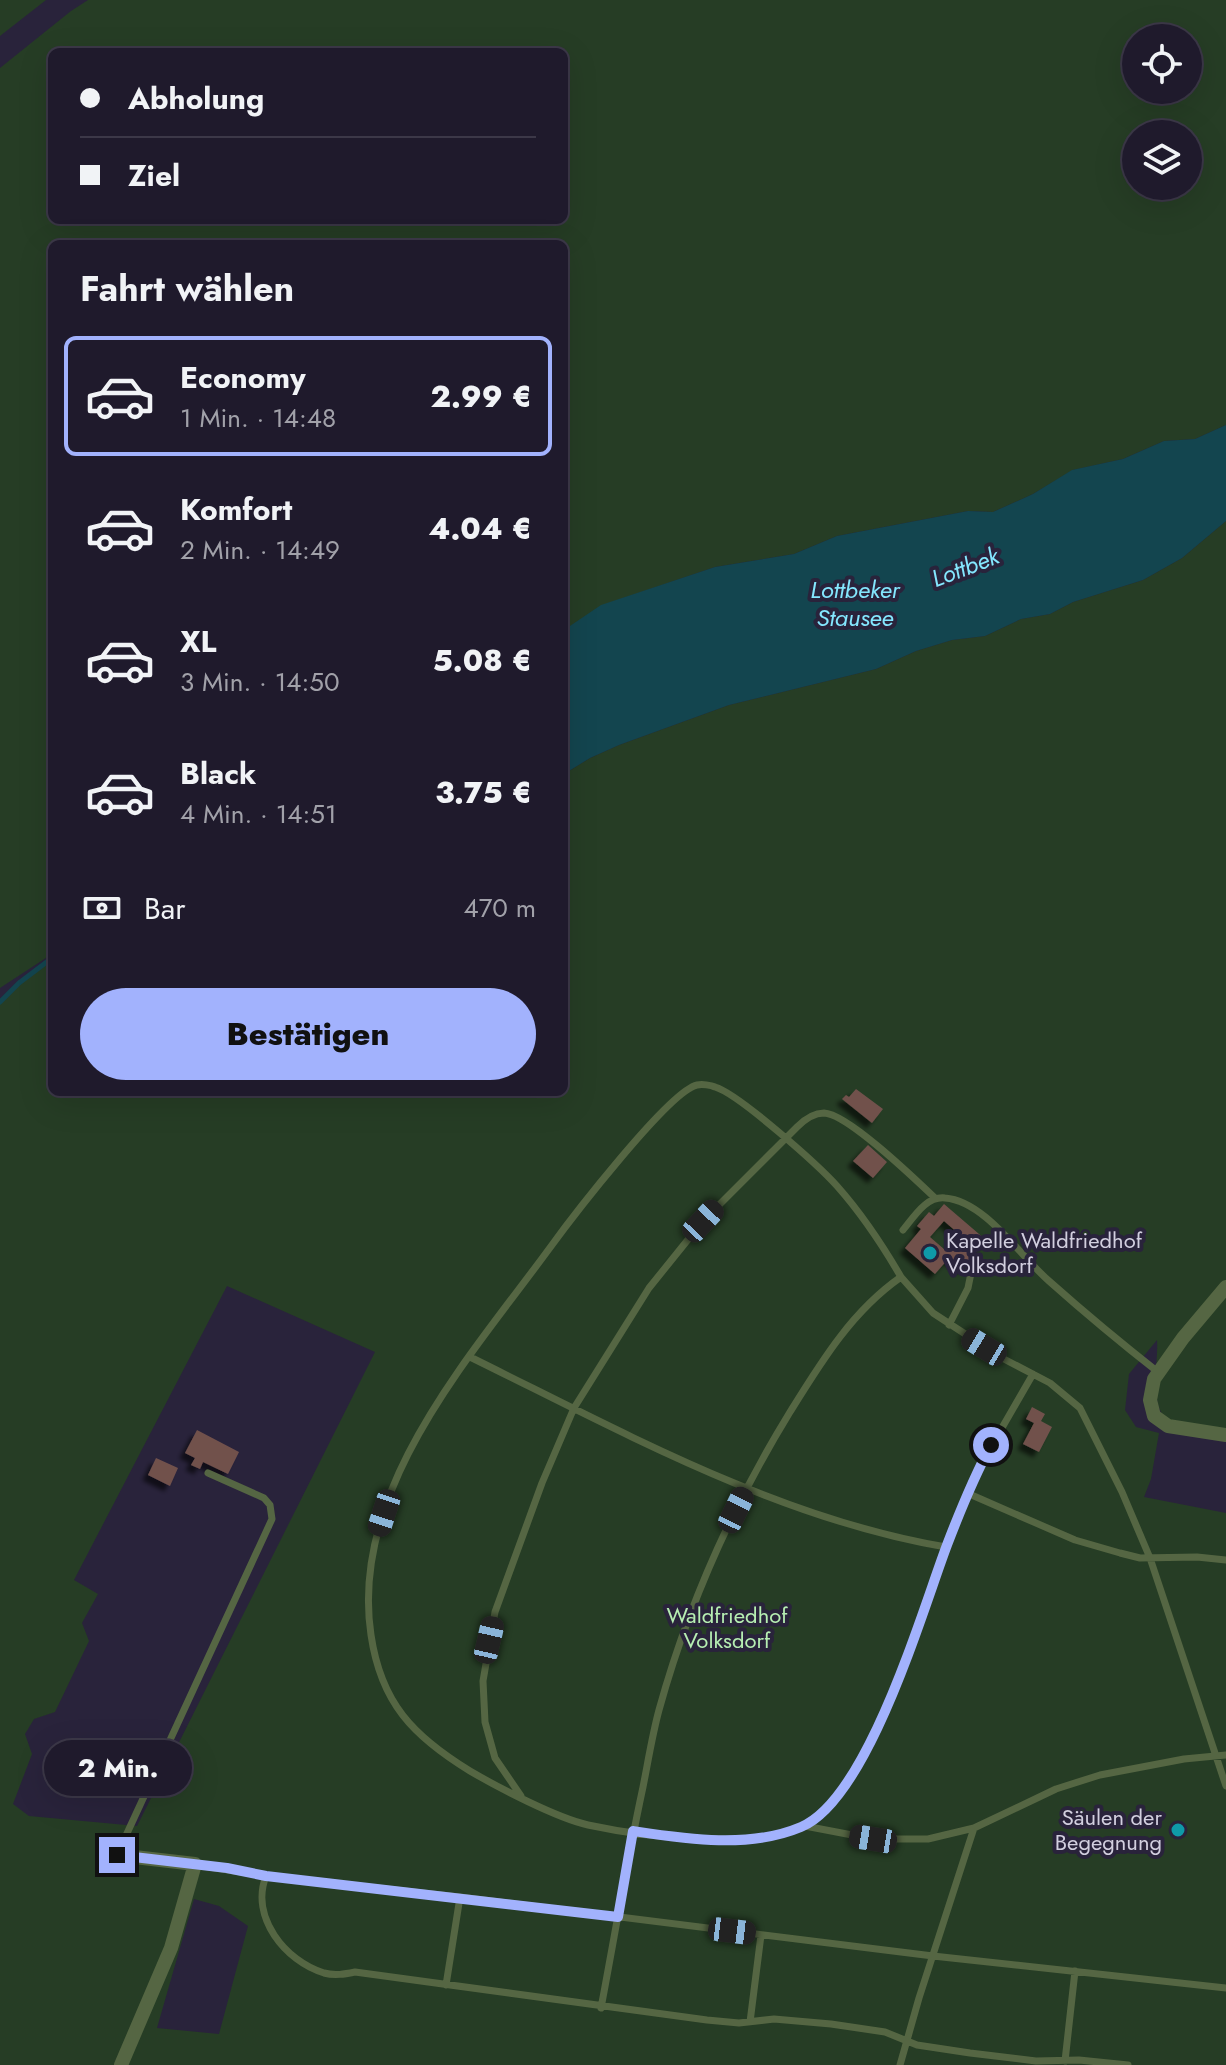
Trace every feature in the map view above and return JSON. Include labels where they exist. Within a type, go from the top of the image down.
[{"type":"street","points":[[1226,1287],[1158,1372],[1150,1400],[1154,1416],[1168,1426],[1226,1435]]},
{"type":"street","points":[[117,1855],[195,1864],[171,1948],[121,2065]]},
{"type":"lane","points":[[1033,1374],[967,1493],[893,1694],[873,1737],[853,1773],[831,1803],[805,1826],[749,1839],[675,1838],[584,1824],[492,1784],[446,1756],[421,1736],[399,1712],[375,1663],[369,1620],[369,1581],[376,1538],[392,1489],[422,1429],[470,1357],[570,1220],[639,1138],[682,1093],[692,1086],[713,1085],[785,1139],[836,1185],[901,1277],[933,1313],[949,1325],[1033,1374],[1064,1393],[1080,1408],[1122,1492],[1150,1558],[1226,1786]]},
{"type":"lane","points":[[522,1798],[495,1758],[485,1722],[483,1681],[495,1612],[542,1483],[574,1408],[649,1288],[703,1221],[806,1119],[830,1113],[852,1126],[935,1198],[956,1200],[980,1214],[1023,1252],[1046,1279],[1158,1372]]},
{"type":"lane","points":[[903,1230],[935,1198]]},
{"type":"lane","points":[[949,1325],[968,1288],[973,1263]]},
{"type":"lane","points":[[601,2008],[658,1714],[706,1576],[747,1487],[789,1414],[842,1335],[878,1293],[901,1277]]},
{"type":"lane","points":[[470,1357],[641,1442],[747,1487],[829,1517],[946,1547]]},
{"type":"lane","points":[[117,1855],[272,1519],[270,1505],[264,1498],[208,1473]]},
{"type":"lane","points":[[967,1493],[1075,1540],[1140,1558],[1226,1560]]},
{"type":"lane","points":[[805,1826],[873,1839],[928,1839],[974,1828],[1056,1789],[1100,1775],[1184,1759],[1226,1755]]},
{"type":"lane","points":[[900,2065],[974,1828]]},
{"type":"lane","points":[[195,1864],[266,1876],[1226,1988]]},
{"type":"lane","points":[[266,1876],[261,1889],[261,1907],[269,1927],[281,1945],[325,1973],[339,1975],[355,1972],[601,2008],[707,2020],[750,2022],[774,2019],[831,2024],[885,2032],[917,2045],[1023,2060],[1128,2065]]},
{"type":"lane","points":[[446,1985],[460,1897]]},
{"type":"lane","points":[[750,2022],[761,1935]]},
{"type":"lane","points":[[1065,2061],[1075,1971]]},
{"type":"green space","points":[[0,0],[46,0],[0,36]]},
{"type":"green space","points":[[88,0],[1226,0],[1226,425],[1195,439],[1164,441],[1123,459],[1073,470],[1033,494],[993,512],[968,511],[837,536],[794,554],[715,567],[606,604],[568,628],[568,240],[48,240],[48,957],[0,988],[0,68]]},
{"type":"green space","name":"Waldfriedhof Volksdorf","points":[[1226,521],[1226,1432],[1180,1426],[1165,1418],[1157,1398],[1157,1340],[1129,1374],[1125,1410],[1136,1427],[1159,1433],[1151,1479],[1144,1497],[1226,1513],[1226,2065],[0,2065],[0,1002],[48,961],[48,1096],[568,1096],[568,772],[619,745],[729,705],[876,669],[916,651],[952,640],[985,636],[1021,619],[1050,614],[1073,602],[1143,580],[1182,558]],"holes":[[[227,1286],[375,1352],[137,1826],[29,1816],[13,1804],[32,1754],[25,1734],[34,1719],[55,1712],[89,1641],[82,1623],[98,1594],[74,1580]],[[194,1899],[219,1906],[248,1926],[219,2034],[157,2028]]]},
{"type":"water","name":"Lottbeker Stausee","points":[[1226,425],[1226,521],[1182,558],[1143,580],[1073,602],[1050,614],[1021,619],[985,636],[952,640],[916,651],[876,669],[729,705],[619,745],[568,772],[568,627],[601,605],[715,567],[794,554],[837,536],[968,511],[993,512],[1033,494],[1072,470],[1123,459],[1164,441],[1195,439]]},
{"type":"building","points":[[856,1089],[883,1109],[872,1123],[842,1099],[846,1095],[849,1097]]},
{"type":"building","points":[[868,1145],[887,1162],[873,1178],[853,1161]]},
{"type":"building","points":[[944,1204],[986,1240],[962,1269],[949,1258],[935,1274],[905,1248],[921,1229],[917,1226],[929,1212],[934,1216]],"holes":[[[944,1221],[959,1234],[945,1250],[930,1237]]]},
{"type":"building","points":[[1032,1407],[1045,1414],[1041,1421],[1052,1427],[1039,1452],[1023,1444],[1034,1423],[1026,1419]]},
{"type":"building","points":[[197,1430],[239,1452],[228,1474],[203,1462],[200,1469],[191,1465],[195,1458],[185,1453]]},
{"type":"building","points":[[156,1458],[178,1468],[170,1486],[148,1475]]},
{"type":"waterway","name":"Lottbek","points":[[0,1002],[48,961]]},
{"type":"place","name":"Kapelle Waldfriedhof Volksdorf","points":[[930,1253]]},
{"type":"place","name":"Säulen der Begegnung","points":[[1178,1830]]},
{"type":"route","points":[[117,1855],[227,1868],[266,1876],[618,1917],[633,1831],[675,1838],[749,1839],[805,1826],[831,1803],[853,1773],[893,1694],[967,1493],[991,1445]]}]
